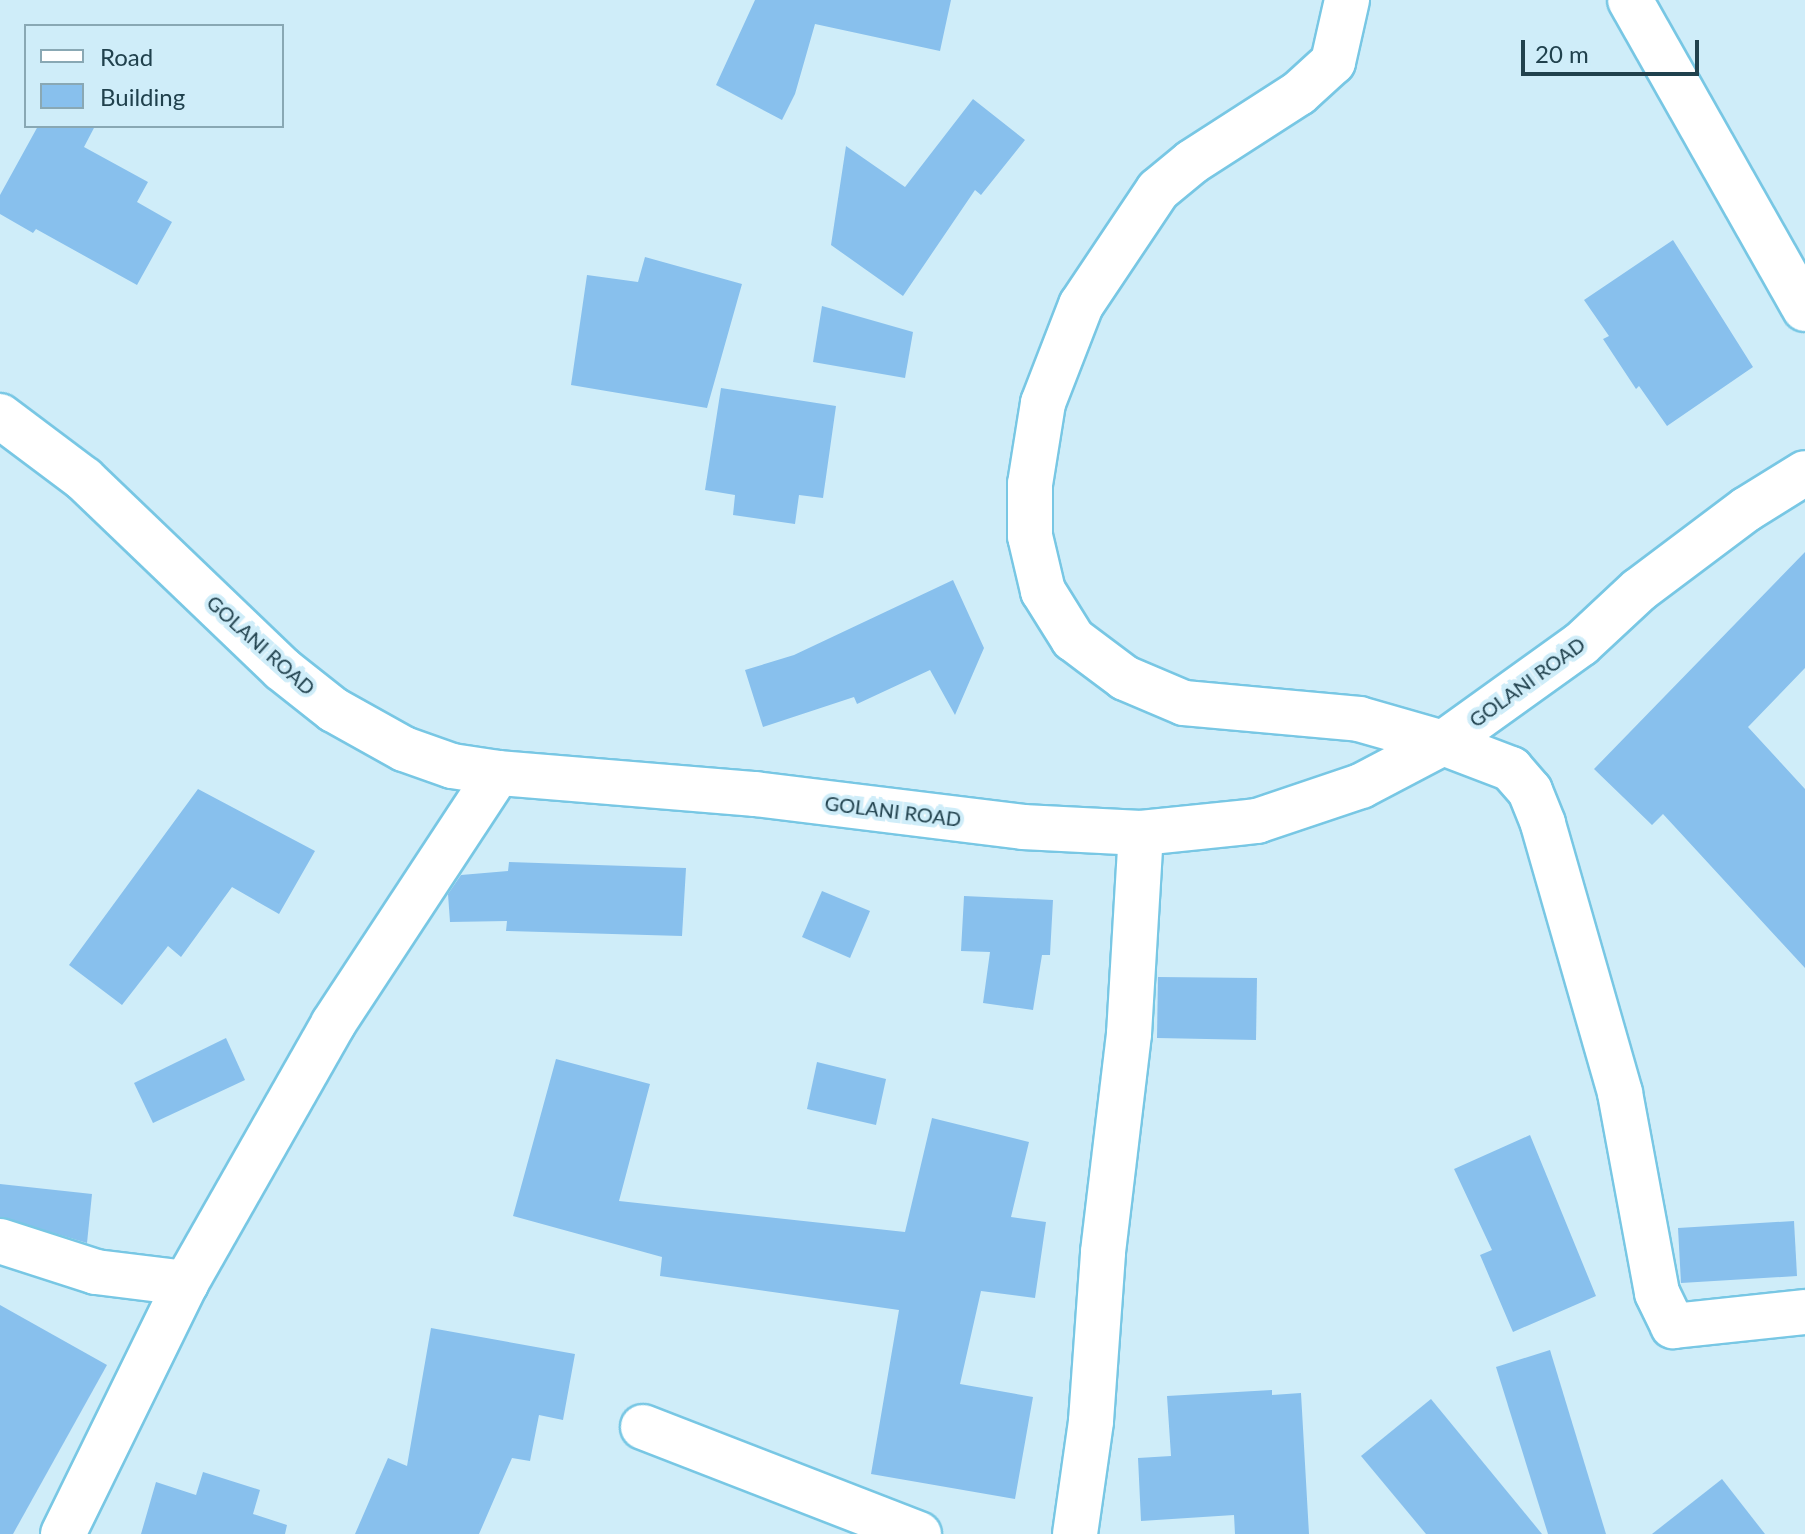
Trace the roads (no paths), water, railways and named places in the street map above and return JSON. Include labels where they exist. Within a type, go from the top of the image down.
[{"type":"street","points":[[1347,0],[1333,62],[1299,93],[1192,162],[1158,190],[1081,305],[1043,403],[1030,484],[1030,536],[1043,591],[1073,639],[1125,678],[1184,703],[1359,719],[1443,743],[1511,769],[1530,791],[1543,824],[1620,1093],[1657,1293],[1673,1326],[1805,1312]]},
{"type":"street","points":[[1630,0],[1805,309]]},
{"type":"street","name":"GOLANI ROAD","points":[[0,416],[84,479],[282,669],[334,710],[404,749],[452,766],[498,773],[755,794],[1023,827],[1141,833],[1257,821],[1361,786],[1443,743],[1581,644],[1639,590],[1747,509],[1805,473]]},
{"type":"street","points":[[63,1534],[186,1283],[333,1024],[498,773]]},
{"type":"street","points":[[1075,1534],[1091,1421],[1103,1252],[1129,1034],[1141,833]]},
{"type":"street","points":[[0,1241],[96,1272],[186,1283]]},
{"type":"street","points":[[643,1427],[919,1534]]}]
